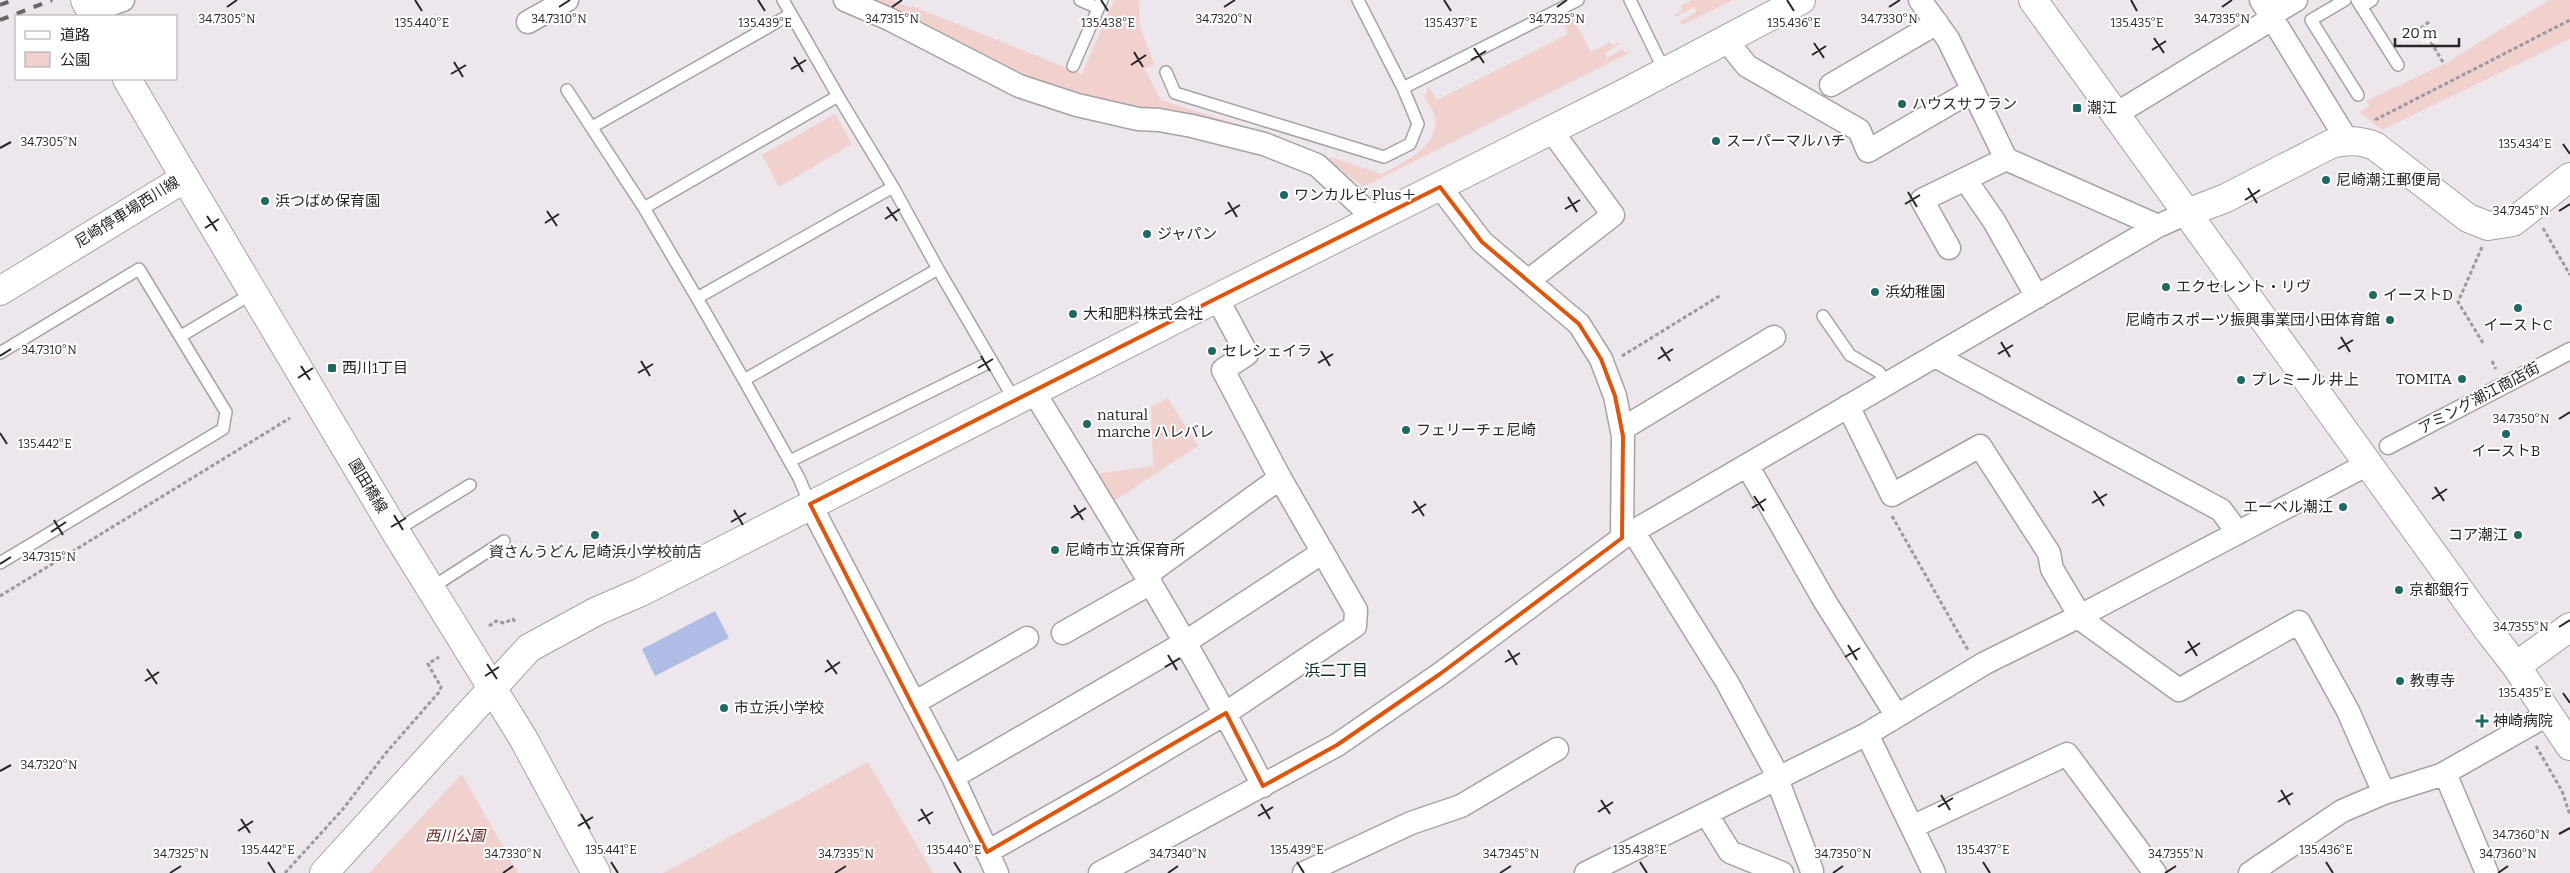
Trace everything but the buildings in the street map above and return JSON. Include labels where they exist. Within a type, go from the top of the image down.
[{"type":"street","points":[[89,9],[123,0]]},
{"type":"street","points":[[528,22],[567,0]]},
{"type":"street","points":[[845,0],[888,19],[1019,86],[1077,105],[1138,119],[1159,120],[1192,126],[1264,144],[1317,166],[1375,219]]},
{"type":"street","points":[[324,873],[529,648],[597,611],[649,588],[810,504],[1440,187],[1801,0]]},
{"type":"street","points":[[1920,0],[1948,39],[2006,159],[2158,226]]},
{"type":"street","points":[[2266,8],[2296,0]]},
{"type":"street","points":[[2040,2],[2116,114],[2187,213],[2378,455],[2490,634],[2516,666],[2570,746]]},
{"type":"street","points":[[2116,114],[2266,23],[2266,8]]},
{"type":"street","points":[[2266,8],[2347,140]]},
{"type":"street","points":[[1831,85],[1937,23]]},
{"type":"street","points":[[1726,40],[1746,66],[1859,130],[1868,152],[1974,90]]},
{"type":"street","name":"尼崎停車場西川線","points":[[0,290],[185,178],[128,80]]},
{"type":"street","points":[[1528,281],[1613,216],[1551,130]]},
{"type":"street","points":[[1100,873],[1337,745],[1440,674],[1627,534],[2158,226],[2226,198],[2331,144],[2347,140],[2361,141],[2374,146],[2468,218],[2488,226],[2513,222],[2570,178]]},
{"type":"street","points":[[1949,248],[1922,200],[2006,159]]},
{"type":"street","name":"園田橋線","points":[[185,178],[395,531],[523,738],[596,873]]},
{"type":"street","points":[[1965,179],[1994,221],[2037,296]]},
{"type":"street","points":[[1440,187],[1482,242],[1579,324],[1592,342],[1615,396],[1622,429],[1627,534],[1727,682],[1778,779],[1809,872]]},
{"type":"street","points":[[987,852],[1106,785],[1226,713],[1355,626],[1356,610],[1280,478],[1223,370],[1247,354],[1217,298]]},
{"type":"street","points":[[1622,429],[1774,337]]},
{"type":"street","name":"アミング潮江商店街","points":[[2378,455],[2570,350]]},
{"type":"street","points":[[1935,356],[2221,510],[2238,533]]},
{"type":"street","points":[[1024,397],[1148,579],[1184,644],[1226,713],[1263,786]]},
{"type":"street","points":[[1848,406],[1892,495],[1980,446],[2049,553],[2052,569],[2079,616],[2179,690],[2299,622],[2348,711],[2384,793]]},
{"type":"street","points":[[1586,873],[1707,815],[1867,734],[1978,668],[2238,533],[2378,455]]},
{"type":"street","points":[[1747,465],[1824,600],[1897,716]]},
{"type":"street","points":[[1063,633],[1148,579],[1280,478]]},
{"type":"street","points":[[810,504],[953,777],[997,873]]},
{"type":"street","points":[[953,777],[1184,644],[1323,552]]},
{"type":"street","points":[[2516,666],[2570,627]]},
{"type":"street","points":[[914,703],[1027,638]]},
{"type":"street","points":[[2252,872],[2342,811],[2384,793],[2445,772],[2549,714]]},
{"type":"street","points":[[1867,734],[1934,873]]},
{"type":"street","points":[[1304,873],[1410,823],[1461,806],[1557,749]]},
{"type":"street","points":[[1912,827],[2067,754],[2155,873]]},
{"type":"street","points":[[2445,772],[2487,873]]},
{"type":"street","points":[[1707,815],[1722,843],[1738,865],[1782,873]]},
{"type":"lane","points":[[783,0],[893,187],[992,361],[1024,397]]},
{"type":"lane","points":[[1073,66],[1100,4],[1080,0]]},
{"type":"lane","points":[[1166,72],[1175,93],[1384,156],[1410,144],[1418,124],[1403,88],[1358,0]]},
{"type":"lane","points":[[1403,88],[1578,0]]},
{"type":"lane","points":[[1630,0],[1665,72]]},
{"type":"lane","points":[[2346,0],[2311,20],[2358,95]]},
{"type":"lane","points":[[2372,0],[2359,3],[2398,65]]},
{"type":"lane","points":[[592,127],[791,14]]},
{"type":"lane","points":[[567,90],[644,208],[697,298],[790,461],[810,504]]},
{"type":"lane","points":[[644,208],[838,96]]},
{"type":"lane","points":[[697,298],[893,187]]},
{"type":"lane","points":[[0,353],[139,269],[226,412],[223,429],[0,562]]},
{"type":"lane","points":[[744,380],[938,269]]},
{"type":"lane","points":[[181,336],[253,293]]},
{"type":"lane","points":[[1823,316],[1850,356],[1879,372],[1887,384]]},
{"type":"lane","points":[[790,461],[992,361]]},
{"type":"lane","points":[[395,531],[470,485]]},
{"type":"lane","points":[[431,588],[504,541]]},
{"type":"path","points":[[2372,122],[2570,20]]},
{"type":"path","points":[[2430,22],[2422,27],[2444,64]]},
{"type":"path","points":[[2539,221],[2570,275]]},
{"type":"path","points":[[2482,247],[2458,302],[2482,343]]},
{"type":"path","points":[[1604,368],[1721,295]]},
{"type":"path","points":[[0,596],[290,418]]},
{"type":"path","points":[[1892,495],[1884,503],[1978,668]]},
{"type":"path","points":[[489,626],[496,621],[504,622],[514,619],[514,622]]},
{"type":"path","points":[[285,873],[343,809],[384,754],[440,691],[441,687],[428,664],[439,657]]},
{"type":"path","points":[[2532,738],[2562,790],[2570,815]]},
{"type":"highlighted area","points":[[1440,187],[1482,242],[1579,324],[1601,359],[1615,396],[1623,436],[1622,538],[1440,674],[1337,745],[1263,786],[1226,713],[987,852],[810,504]]},
{"type":"green space","points":[[867,0],[892,0],[911,8],[912,6],[1082,74],[1114,0],[1139,0],[1140,26],[1154,64],[1145,69],[1161,100],[1265,133],[1131,111],[1021,80]]},
{"type":"green space","points":[[1692,0],[1733,0],[1682,25],[1680,21],[1696,12],[1694,7],[1676,17],[1675,15],[1682,10],[1680,6]]},
{"type":"green space","points":[[2549,0],[2570,0],[2570,39],[2382,130],[2359,112],[2370,106],[2366,101],[2444,64]]},
{"type":"green space","points":[[1571,14],[1591,52],[1610,42],[1613,46],[1619,42],[1620,44],[1605,53],[1607,58],[1623,49],[1626,53],[1630,50],[1631,52],[1363,187],[1329,160],[1331,157],[1382,174],[1410,158],[1427,143],[1433,134],[1435,125],[1434,114],[1425,97],[1428,86],[1437,100],[1568,34],[1561,19]]},
{"type":"green space","points":[[835,114],[852,144],[779,187],[762,155]]},
{"type":"green space","points":[[1168,398],[1198,446],[1114,501],[1096,474],[1153,466],[1151,407]]},
{"type":"green space","points":[[868,762],[933,873],[663,873]]},
{"type":"green space","name":"西川公園","points":[[462,774],[518,873],[369,873]]},
{"type":"water","points":[[715,611],[729,638],[655,676],[642,649]]},
{"type":"railway","points":[[0,5],[13,0]]},
{"type":"railway","points":[[0,20],[52,0]]},
{"type":"place","name":"ハウスサフラン","points":[[1902,104]]},
{"type":"place","name":"潮江","points":[[2077,108]]},
{"type":"place","name":"スーパーマルハチ","points":[[1716,141]]},
{"type":"place","name":"尼崎潮江郵便局","points":[[2326,180]]},
{"type":"place","name":"ワンカルビ Plus＋","points":[[1284,195]]},
{"type":"place","name":"浜つばめ保育園","points":[[265,201]]},
{"type":"place","name":"ジャパン","points":[[1147,234]]},
{"type":"place","name":"エクセレント・リヴ","points":[[2166,287]]},
{"type":"place","name":"浜幼稚園","points":[[1875,292]]},
{"type":"place","name":"イーストD","points":[[2373,295]]},
{"type":"place","name":"イーストC","points":[[2518,308]]},
{"type":"place","name":"大和肥料株式会社","points":[[1073,314]]},
{"type":"place","name":"尼崎市スポーツ振興事業団小田体育館","points":[[2390,320]]},
{"type":"place","name":"セレシェイラ","points":[[1212,351]]},
{"type":"place","name":"西川1丁目","points":[[332,368]]},
{"type":"place","name":"TOMITA","points":[[2462,379]]},
{"type":"place","name":"プレミール 井上","points":[[2241,380]]},
{"type":"place","name":"natural marche ハレバレ","points":[[1087,424]]},
{"type":"place","name":"フェリーチェ尼崎","points":[[1406,430]]},
{"type":"place","name":"イーストB","points":[[2506,434]]},
{"type":"place","name":"エーベル潮江","points":[[2343,507]]},
{"type":"place","name":"資さんうどん 尼崎浜小学校前店","points":[[595,535]]},
{"type":"place","name":"コア潮江","points":[[2518,535]]},
{"type":"place","name":"尼崎市立浜保育所","points":[[1055,550]]},
{"type":"place","name":"京都銀行","points":[[2399,590]]},
{"type":"place","name":"教専寺","points":[[2400,681]]},
{"type":"place","name":"市立浜小学校","points":[[724,708]]},
{"type":"place","name":"神崎病院","points":[[2482,721]]},
{"type":"district","name":"浜二丁目","points":[[1336,670]]}]
